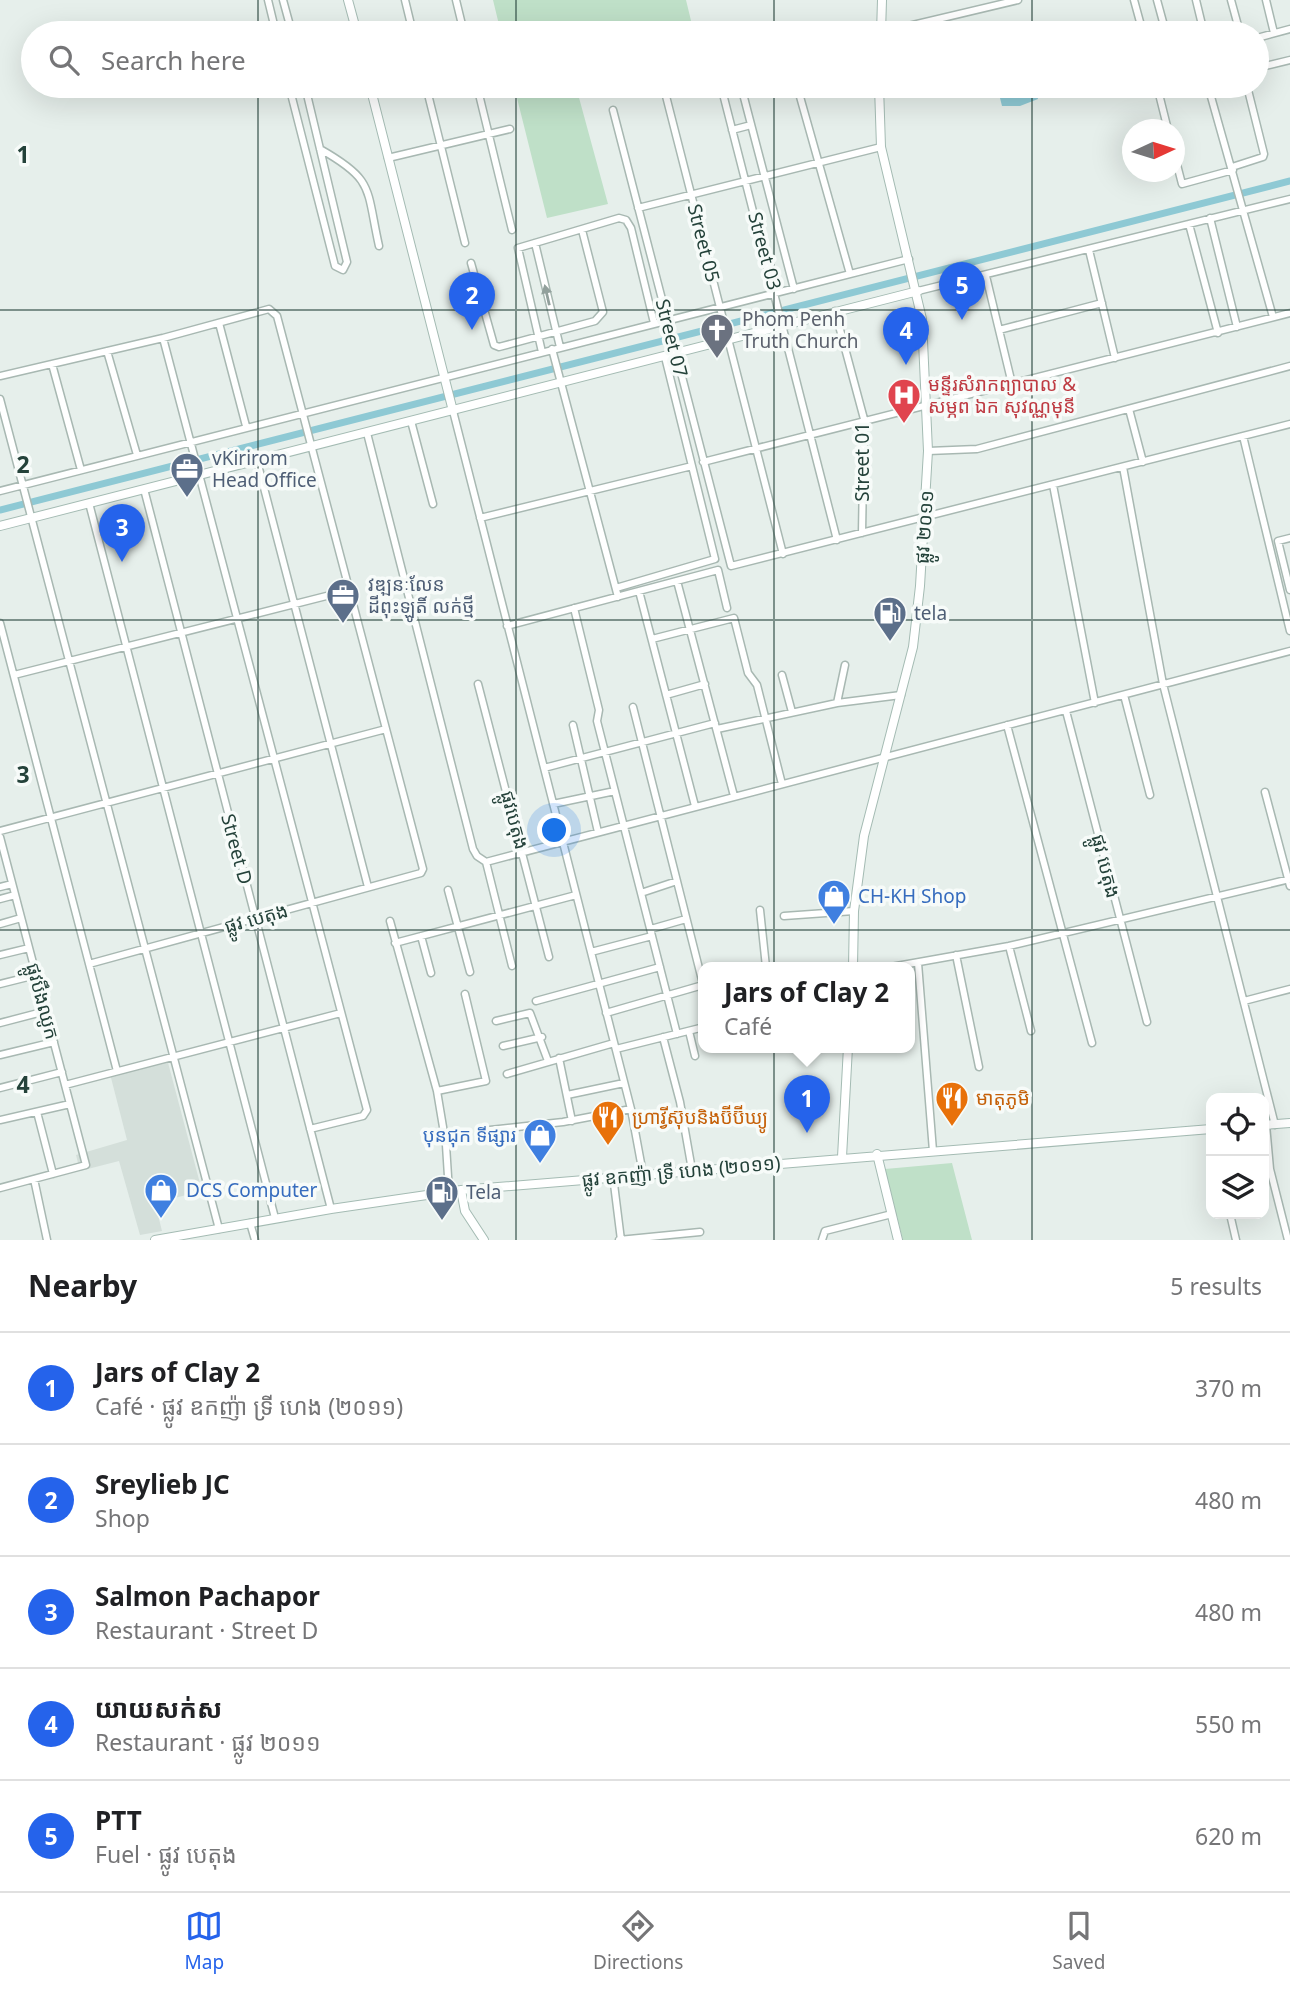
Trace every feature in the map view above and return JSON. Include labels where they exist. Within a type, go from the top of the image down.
[{"type":"main road","points":[[348,0],[354,21]]},
{"type":"main road","points":[[881,21],[882,0]]},
{"type":"main road","points":[[373,98],[452,407]]},
{"type":"main road","name":"ផ្លូវ ២០១១","points":[[853,962],[854,911],[864,836],[913,647],[925,518],[928,451],[928,404],[917,288],[881,147],[879,98]]},
{"type":"main road","points":[[0,526],[199,473],[257,461],[312,444],[368,433],[452,407],[562,379],[665,357],[675,352],[917,288]]},
{"type":"main road","points":[[842,1157],[848,1053]]},
{"type":"main road","points":[[1269,1125],[1290,1124]]},
{"type":"main road","name":"ផ្លូវ ឧកញ៉ា ទ្រី ហេង (២០១១)","points":[[155,1240],[196,1236],[219,1228],[275,1218],[461,1190],[877,1154],[1206,1129]]},
{"type":"main road","points":[[877,1154],[898,1240]]},
{"type":"main road","points":[[461,1190],[465,1211],[484,1240]]},
{"type":"street","points":[[268,0],[273,21]]},
{"type":"street","points":[[283,0],[289,21]]},
{"type":"street","points":[[405,0],[410,21]]},
{"type":"street","points":[[456,0],[461,21]]},
{"type":"street","points":[[931,21],[1018,0]]},
{"type":"street","points":[[1135,0],[1140,21]]},
{"type":"street","points":[[1157,0],[1163,21]]},
{"type":"street","points":[[1196,0],[1201,21]]},
{"type":"street","points":[[1231,0],[1237,21]]},
{"type":"street","points":[[1266,0],[1274,33]]},
{"type":"street","points":[[1269,34],[1290,29]]},
{"type":"street","points":[[1269,65],[1290,60]]},
{"type":"street","points":[[292,98],[335,266],[343,270],[347,262],[308,98]]},
{"type":"street","points":[[429,98],[465,243]]},
{"type":"street","points":[[480,98],[513,230]]},
{"type":"street","name":"Street 05","points":[[667,98],[783,554]]},
{"type":"street","name":"Street 03","points":[[724,98],[837,540]]},
{"type":"street","name":"Street 03","points":[[744,98],[794,289]]},
{"type":"street","points":[[801,98],[850,274]]},
{"type":"street","points":[[1160,98],[1165,119]]},
{"type":"street","points":[[1212,98],[1273,317]]},
{"type":"street","points":[[1181,182],[1233,169],[1262,158],[1264,154],[1250,98]]},
{"type":"street","name":"Street 07","points":[[613,110],[731,566],[783,554]]},
{"type":"street","points":[[732,130],[751,125]]},
{"type":"street","points":[[388,158],[510,129]]},
{"type":"street","points":[[638,208],[881,147]]},
{"type":"street","points":[[320,149],[349,165],[365,184],[379,246]]},
{"type":"street","points":[[917,288],[986,276],[1189,224],[1243,206],[1290,199]]},
{"type":"street","points":[[542,352],[518,251],[520,247],[619,218],[626,220],[631,228],[654,323]]},
{"type":"street","points":[[1210,218],[1237,327]]},
{"type":"street","points":[[1189,224],[1218,332]]},
{"type":"street","points":[[471,263],[494,345],[595,321],[603,312],[582,230]]},
{"type":"street","points":[[535,243],[556,332],[555,351],[618,597]]},
{"type":"street","points":[[1089,250],[1115,358]]},
{"type":"street","points":[[0,491],[191,443],[246,426],[304,415],[542,352],[555,351],[654,323],[668,324],[850,274],[910,262]]},
{"type":"street","points":[[986,276],[1012,384]]},
{"type":"street","points":[[999,330],[1102,303]]},
{"type":"street","points":[[0,376],[273,310],[277,316],[312,444],[386,729],[0,831]]},
{"type":"street","name":"Street 01","points":[[835,311],[864,419],[862,533]]},
{"type":"street","points":[[703,462],[1290,313]]},
{"type":"street","points":[[219,323],[246,426]]},
{"type":"street","points":[[163,338],[367,1114],[310,1129]]},
{"type":"street","points":[[107,351],[137,455]]},
{"type":"street","points":[[616,589],[715,559],[665,357]]},
{"type":"street","points":[[52,364],[81,470]]},
{"type":"street","points":[[928,451],[977,449],[1290,366]]},
{"type":"street","points":[[0,399],[219,1228]]},
{"type":"street","points":[[452,407],[631,1109],[643,1174]]},
{"type":"street","points":[[1129,409],[1143,462]]},
{"type":"street","points":[[411,421],[433,504]]},
{"type":"street","points":[[783,554],[1290,424]]},
{"type":"street","points":[[368,433],[473,849],[477,856],[486,862],[512,966]]},
{"type":"street","points":[[1243,436],[1290,631]]},
{"type":"street","points":[[257,461],[369,887]]},
{"type":"street","points":[[480,518],[692,466]]},
{"type":"street","points":[[1123,467],[1163,684],[1244,1001],[1262,1093]]},
{"type":"street","points":[[1053,485],[1095,703]]},
{"type":"street","name":"Street D","points":[[144,489],[331,1209]]},
{"type":"street","points":[[89,503],[275,1218]]},
{"type":"street","points":[[1290,538],[1278,541],[1290,590]]},
{"type":"street","points":[[508,626],[718,570],[727,608]]},
{"type":"street","points":[[677,581],[734,796]]},
{"type":"street","points":[[14,675],[350,590]]},
{"type":"street","points":[[639,591],[695,806]]},
{"type":"street","points":[[574,608],[599,710],[597,721],[677,1034]]},
{"type":"street","points":[[652,639],[734,618],[748,673],[757,685],[782,784]]},
{"type":"street","points":[[0,623],[117,1071]]},
{"type":"street","points":[[486,862],[885,755],[1290,651]]},
{"type":"street","points":[[837,703],[845,665]]},
{"type":"street","points":[[782,675],[792,712]]},
{"type":"street","name":"ផ្លូវបេតុង","points":[[478,684],[524,851],[549,957]]},
{"type":"street","points":[[666,695],[705,684]]},
{"type":"street","points":[[544,768],[676,733],[837,703],[901,695]]},
{"type":"street","points":[[1124,695],[1150,795]]},
{"type":"street","points":[[633,707],[698,965]]},
{"type":"street","name":"ផ្លូវ បេតុង","points":[[1066,710],[1147,1022]]},
{"type":"street","points":[[573,725],[598,832]]},
{"type":"street","points":[[1007,725],[1065,933],[1092,1043]]},
{"type":"street","name":"ផ្លូវ បេតុង","points":[[89,964],[422,872],[386,729]]},
{"type":"street","points":[[553,804],[615,790]]},
{"type":"street","points":[[915,963],[1009,946],[1289,881],[1265,792]]},
{"type":"street","name":"ផ្លូវបឹងឈូក","points":[[0,837],[86,1165],[53,1174]]},
{"type":"street","points":[[641,893],[677,881]]},
{"type":"street","points":[[0,887],[12,884]]},
{"type":"street","points":[[448,890],[470,972]]},
{"type":"street","points":[[0,899],[15,895]]},
{"type":"street","points":[[395,943],[576,895]]},
{"type":"street","points":[[760,910],[765,962]]},
{"type":"street","points":[[784,916],[854,911]]},
{"type":"street","points":[[0,924],[21,918]]},
{"type":"street","points":[[591,952],[687,919]]},
{"type":"street","points":[[390,921],[437,1091],[446,1145],[449,1192]]},
{"type":"street","points":[[421,936],[431,973]]},
{"type":"street","points":[[1009,946],[1031,1031]]},
{"type":"street","points":[[0,955],[29,948]]},
{"type":"street","points":[[956,955],[979,1067]]},
{"type":"street","points":[[918,963],[933,1151]]},
{"type":"street","points":[[536,1002],[660,967]]},
{"type":"street","points":[[0,984],[36,975]]},
{"type":"street","points":[[606,1013],[698,987]]},
{"type":"street","points":[[1244,1001],[1290,989]]},
{"type":"street","points":[[437,1091],[486,1081],[465,993]]},
{"type":"street","points":[[0,1023],[46,1011]]},
{"type":"street","points":[[65,1085],[341,1013]]},
{"type":"street","points":[[496,1021],[530,1013],[542,1037],[548,1061]]},
{"type":"street","points":[[507,1074],[559,1058],[698,1029]]},
{"type":"street","points":[[689,1031],[695,1056]]},
{"type":"street","points":[[503,1046],[542,1037]]},
{"type":"street","points":[[663,1037],[680,1101],[692,1170]]},
{"type":"street","points":[[0,1055],[54,1042]]},
{"type":"street","points":[[559,1058],[572,1121]]},
{"type":"street","points":[[0,1088],[62,1072]]},
{"type":"street","points":[[567,1095],[624,1083]]},
{"type":"street","points":[[0,1120],[70,1104]]},
{"type":"street","points":[[490,1130],[572,1121],[631,1109]]},
{"type":"street","points":[[0,1188],[53,1174],[37,1112]]},
{"type":"street","points":[[1269,1147],[1270,1169],[1288,1240]]},
{"type":"street","points":[[613,1176],[620,1240],[679,1237],[700,1232]]},
{"type":"street","points":[[34,1180],[47,1240]]},
{"type":"street","points":[[822,1240],[825,1231],[892,1214]]},
{"type":"street","points":[[1231,1219],[1236,1240]]},
{"type":"street","points":[[250,1223],[255,1240]]},
{"type":"shaded area","points":[[166,1055],[202,1191],[155,1203],[162,1231],[140,1235],[119,1161],[80,1171],[76,1155],[127,1140],[109,1070]]},
{"type":"green space","points":[[493,0],[686,0],[691,21],[498,21]]},
{"type":"green space","points":[[517,98],[579,98],[608,204],[547,218]]},
{"type":"green space","points":[[952,1163],[972,1240],[903,1240],[885,1169]]},
{"type":"water","points":[[1000,98],[1038,99],[1020,106],[1002,106]]},
{"type":"waterway","points":[[0,510],[1290,181]]},
{"type":"place","name":"PTT","points":[[962,320]]},
{"type":"place","name":"Sreylieb JC","points":[[472,330]]},
{"type":"place","name":"Phom Penh Truth Church","points":[[717,360]]},
{"type":"place","name":"យាយសក់ស","points":[[906,365]]},
{"type":"place","name":"មន្ទីរសំរាកព្យាបាល & សម្ភព ឯក សុវណ្ណមុនី","points":[[904,425]]},
{"type":"place","name":"vKirirom Head Office","points":[[187,499]]},
{"type":"place","name":"Salmon Pachapor","points":[[122,562]]},
{"type":"place","name":"វឌ្ឍនៈលែន ដីពុះឡូតិ៍ លក់ថ្មី","points":[[343,625]]},
{"type":"place","name":"tela","points":[[890,643]]},
{"type":"place","name":"CH-KH Shop","points":[[834,926]]},
{"type":"place","name":"មាតុភូមិ","points":[[952,1128]]},
{"type":"place","name":"Jars of Clay 2","points":[[807,1133]]},
{"type":"place","name":"ហ្រាវ្វីស៊ុបនិងប៊ីប៊ីឃ្យូ","points":[[608,1147]]},
{"type":"place","name":"បុនជុក ទីផ្សារ","points":[[540,1165]]},
{"type":"place","name":"DCS Computer","points":[[161,1220]]},
{"type":"place","name":"Tela","points":[[442,1222]]}]
